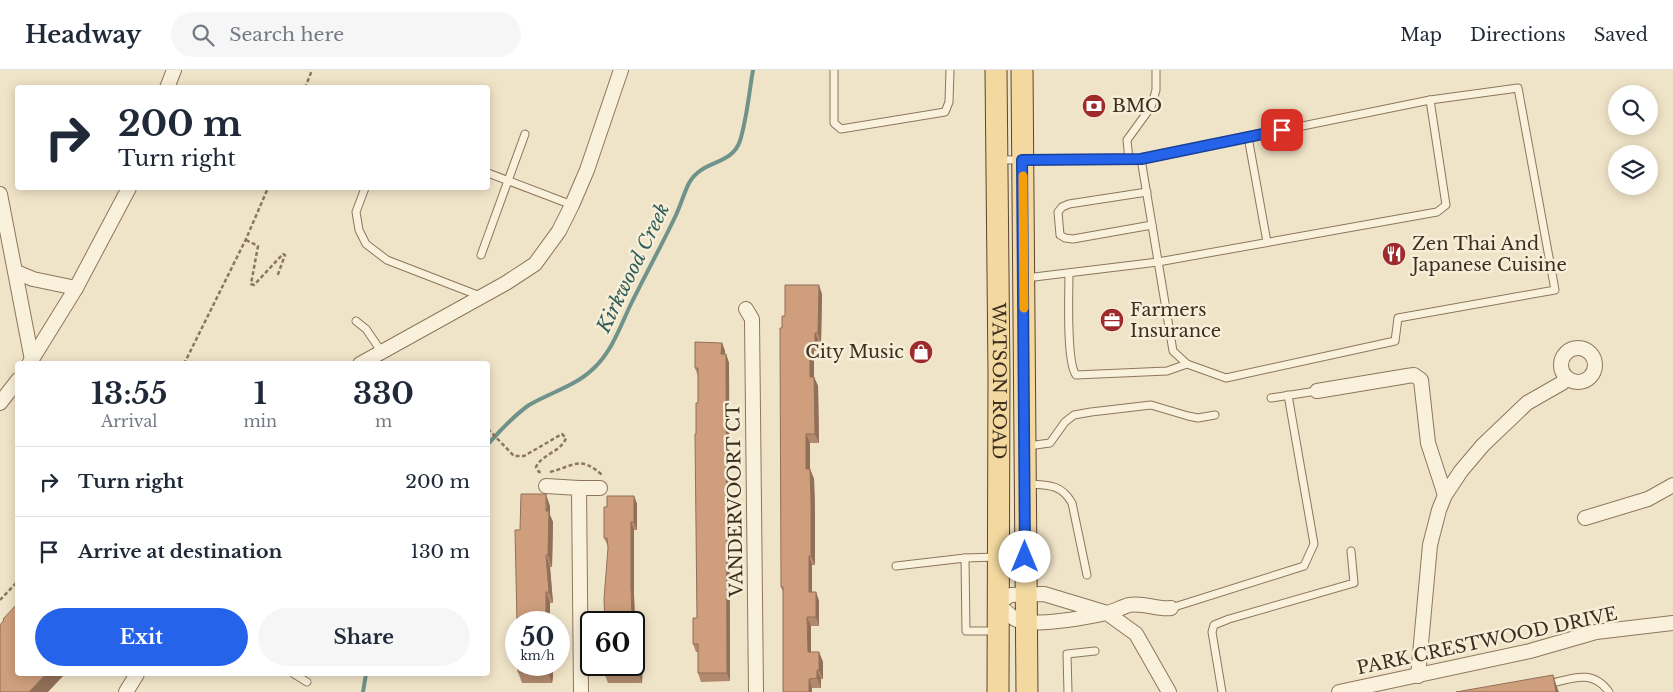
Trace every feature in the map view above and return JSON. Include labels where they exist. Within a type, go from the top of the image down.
[{"type":"main road","name":"WATSON ROAD","points":[[996,70],[998,692]]},
{"type":"main road","name":"WATSON ROAD","points":[[1022,70],[1027,692]]},
{"type":"street","points":[[168,85],[174,70]]},
{"type":"street","points":[[365,361],[535,264],[559,231],[572,205],[587,170],[620,70]]},
{"type":"street","points":[[31,361],[76,288],[128,190]]},
{"type":"street","points":[[0,194],[16,272],[30,361]]},
{"type":"street","points":[[16,272],[33,279],[76,288]]},
{"type":"street","name":"VANDERVOORT CT","points":[[746,309],[752,319],[756,692]]},
{"type":"street","points":[[1317,391],[1414,375],[1421,380],[1428,444],[1445,495]]},
{"type":"street","points":[[1418,676],[1430,545],[1445,495],[1460,471],[1483,445],[1520,409],[1567,378]]},
{"type":"street","points":[[0,403],[15,384]]},
{"type":"street","points":[[1585,518],[1648,498],[1673,485]]},
{"type":"street","points":[[546,486],[600,488]]},
{"type":"street","points":[[579,488],[582,692]]},
{"type":"street","points":[[1168,692],[1136,634],[1107,613],[1044,594],[1010,595],[997,603],[1015,619],[1025,622],[1045,622],[1107,613],[1130,605],[1141,604],[1163,610],[1172,608]]},
{"type":"street","name":"PARK CRESTWOOD DRIVE","points":[[1339,692],[1530,651],[1596,632],[1673,623]]},
{"type":"street","points":[[126,692],[136,676]]},
{"type":"lane","points":[[834,70],[834,123],[841,129],[945,112],[949,102],[950,70]]},
{"type":"lane","points":[[1129,160],[1127,140],[1151,107],[1156,90],[1156,70]]},
{"type":"lane","points":[[997,160],[1141,159],[1430,100],[1518,88],[1555,290],[1398,318],[1395,341],[1226,378],[1187,364],[1173,351],[1141,159]]},
{"type":"lane","points":[[1024,278],[1158,262],[1437,212],[1446,205],[1430,100]]},
{"type":"lane","points":[[481,255],[525,134]]},
{"type":"lane","points":[[1248,137],[1267,242]]},
{"type":"lane","points":[[490,175],[572,205]]},
{"type":"lane","points":[[364,190],[356,212],[358,230],[366,244],[387,260],[481,296]]},
{"type":"lane","points":[[1147,192],[1069,204],[1062,207],[1058,212],[1060,235],[1072,239],[1152,225]]},
{"type":"lane","points":[[1069,273],[1071,362],[1072,370],[1076,375],[1167,371],[1187,364]]},
{"type":"lane","points":[[356,321],[366,329],[381,351]]},
{"type":"lane","points":[[1270,398],[1317,391]]},
{"type":"lane","points":[[1172,608],[1304,566],[1314,544],[1288,395]]},
{"type":"lane","points":[[1026,446],[1050,443],[1066,422],[1074,415],[1090,412],[1150,404],[1193,417],[1215,415]]},
{"type":"lane","points":[[1026,484],[1048,485],[1067,494],[1072,503],[1087,575]]},
{"type":"lane","points":[[1222,692],[1212,632],[1214,625],[1354,583],[1351,551]]},
{"type":"lane","points":[[896,566],[965,558],[997,557]]},
{"type":"lane","points":[[965,558],[966,631],[997,630]]},
{"type":"lane","points":[[1068,692],[1067,654],[1095,650]]},
{"type":"lane","points":[[297,676],[307,682]]},
{"type":"lane","points":[[1536,686],[1582,677],[1594,678],[1608,692]]},
{"type":"path","points":[[306,85],[312,70]]},
{"type":"path","points":[[185,361],[246,239],[267,190]]},
{"type":"path","points":[[246,239],[258,246],[251,284],[254,285],[283,254],[286,255],[277,277]]},
{"type":"path","points":[[490,431],[514,456],[524,456],[562,434],[566,438],[564,443],[539,461],[536,467],[539,472],[560,469],[582,462],[604,476],[605,483],[600,488]]},
{"type":"path","points":[[0,600],[15,584]]},
{"type":"building","points":[[785,285],[819,285],[818,333],[815,333],[815,342],[810,342],[810,377],[814,377],[815,434],[806,434],[806,469],[810,469],[811,500],[809,592],[816,592],[816,617],[807,617],[808,652],[819,652],[819,670],[817,670],[817,678],[809,679],[809,692],[783,692],[780,328],[782,328],[782,316],[785,316]]},
{"type":"building","points":[[695,342],[722,343],[721,354],[726,354],[727,673],[698,673],[698,644],[693,644],[693,618],[697,618],[695,434],[696,403],[698,403],[698,368],[695,368]]},
{"type":"building","points":[[521,494],[546,494],[546,511],[549,511],[548,555],[546,555],[549,592],[546,592],[546,611],[517,611],[515,530],[520,530]]},
{"type":"building","points":[[607,496],[634,496],[634,522],[631,522],[632,611],[605,611],[608,548],[607,538],[604,538],[604,507],[607,507]]},
{"type":"building","points":[[15,606],[15,676],[44,676],[29,692],[0,692],[0,625]]},
{"type":"building","points":[[1553,675],[1556,692],[1456,692]]},
{"type":"waterway","name":"Kirkwood Creek","points":[[490,442],[523,409],[537,400],[579,380],[594,368],[606,354],[671,226],[689,183],[695,175],[724,159],[736,149],[740,141],[746,114],[753,70]]},
{"type":"waterway","name":"Kirkwood Creek","points":[[363,692],[366,676]]},
{"type":"slow traffic","points":[[1023,176],[1024,308]]},
{"type":"place","name":"BMO","points":[[1094,106]]},
{"type":"place","name":"Zen Thai And Japanese Cuisine","points":[[1394,254]]},
{"type":"place","name":"Farmers Insurance","points":[[1112,320]]},
{"type":"place","name":"City Music","points":[[921,352]]},
{"type":"route","points":[[1025,557],[1026,446],[1022,160],[1141,159],[1282,130]]}]
